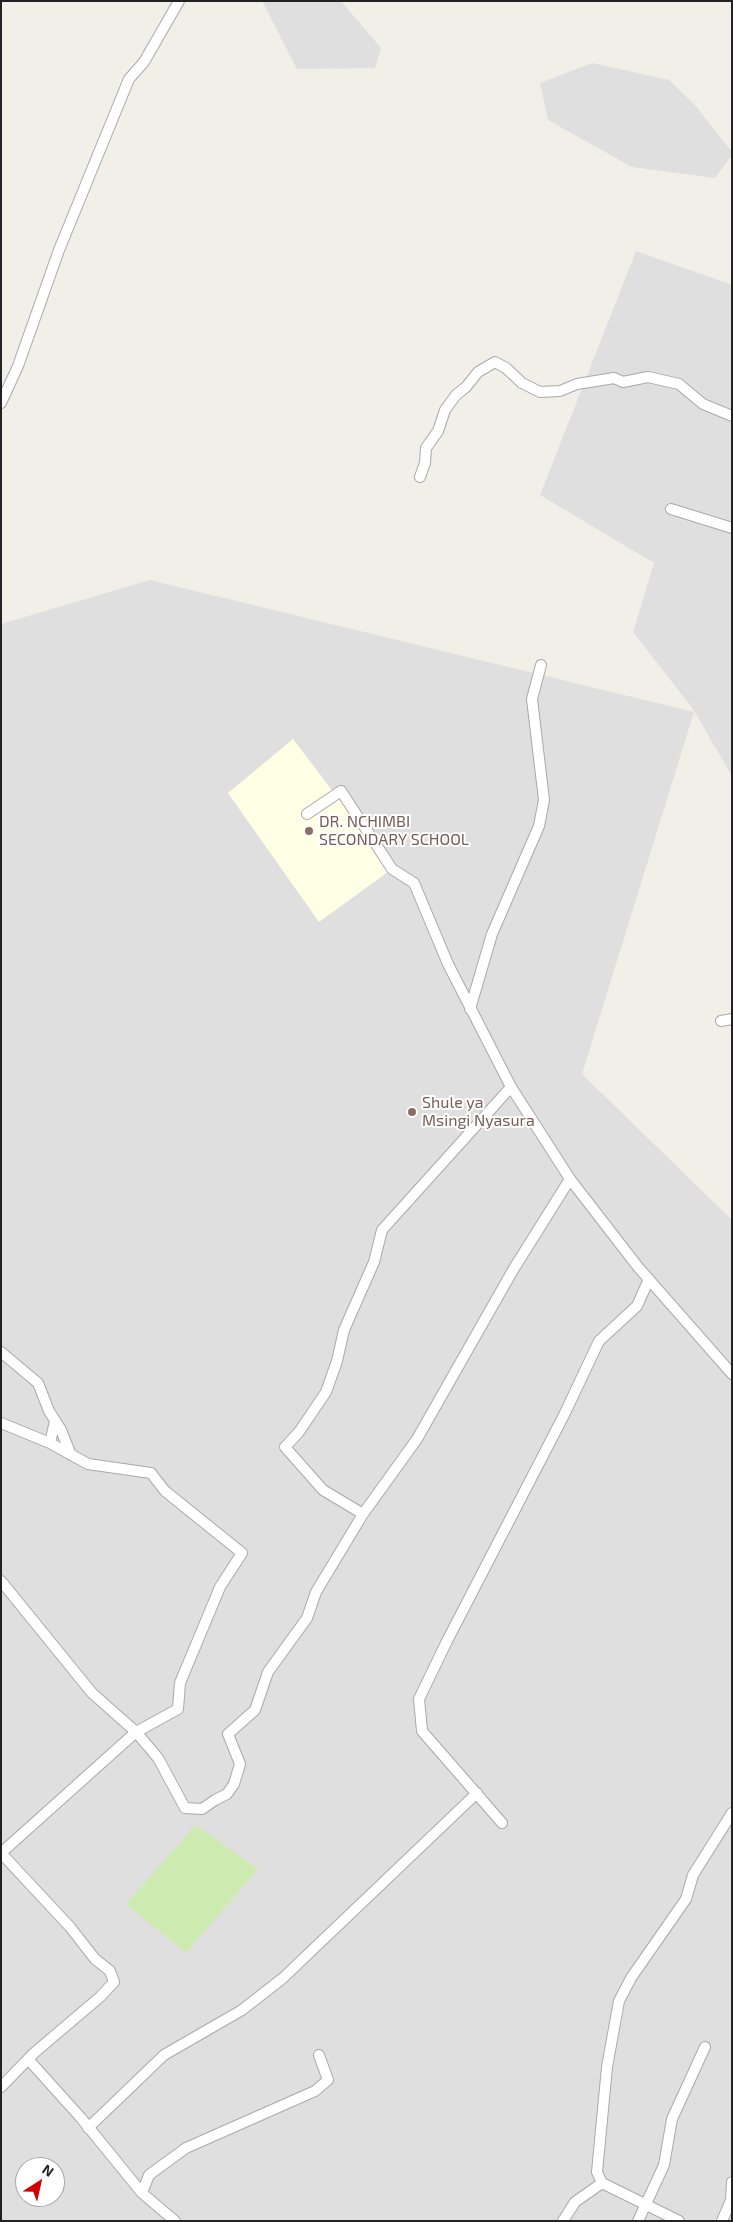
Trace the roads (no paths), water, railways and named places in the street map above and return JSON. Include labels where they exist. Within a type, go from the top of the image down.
[{"type":"street","points":[[1,403],[18,366],[59,250],[129,79],[144,62],[179,1]]},
{"type":"street","points":[[420,477],[425,463],[426,448],[438,431],[445,410],[456,395],[466,387],[478,372],[495,362],[506,368],[522,383],[540,392],[560,391],[577,384],[614,378],[623,382],[648,377],[679,384],[703,404],[732,416]]},
{"type":"street","points":[[672,509],[732,528]]},
{"type":"street","points":[[470,1009],[492,934],[539,826],[544,800],[532,699],[541,664]]},
{"type":"street","points":[[307,814],[341,791],[392,869],[414,883],[448,964],[511,1088],[570,1179],[649,1279],[732,1374]]},
{"type":"street","points":[[363,1514],[322,1490],[285,1447],[299,1432],[326,1392],[337,1361],[344,1330],[374,1262],[382,1230],[511,1088]]},
{"type":"street","points":[[1,1581],[92,1694],[136,1732],[158,1758],[185,1808],[202,1808],[227,1794],[234,1784],[240,1764],[228,1734],[255,1710],[268,1672],[307,1618],[316,1592],[363,1514],[417,1438],[513,1270],[570,1179]]},
{"type":"street","points":[[502,1823],[422,1731],[419,1699],[564,1415],[599,1341],[637,1306],[649,1279]]},
{"type":"street","points":[[1,1352],[38,1383],[71,1455]]},
{"type":"street","points":[[50,1443],[55,1421]]},
{"type":"street","points":[[1,1423],[50,1443],[88,1464],[151,1473],[165,1491],[242,1553],[220,1587],[180,1683],[178,1709],[136,1732],[1,1853],[70,1927],[95,1959],[110,1971],[114,1982],[100,1997],[28,2059],[1,2087]]},
{"type":"street","points":[[88,2128],[164,2054],[242,2010],[283,1978],[477,1793]]},
{"type":"street","points":[[678,2221],[602,2182],[596,2172],[605,2104],[607,2068],[620,2001],[631,1978],[686,1899],[693,1875],[732,1813]]},
{"type":"street","points":[[638,2221],[664,2165],[672,2119],[705,2047]]},
{"type":"street","points":[[142,2193],[149,2175],[186,2148],[315,2091],[328,2080],[319,2055]]},
{"type":"street","points":[[28,2059],[142,2193],[175,2221]]},
{"type":"street","points":[[563,2221],[575,2202],[602,2182]]},
{"type":"street","points":[[722,2221],[731,2200],[732,2182]]},
{"type":"place","name":"DR. NCHIMBI SECONDARY SCHOOL","points":[[309,831]]},
{"type":"place","name":"Shule ya Msingi Nyasura","points":[[412,1112]]}]
